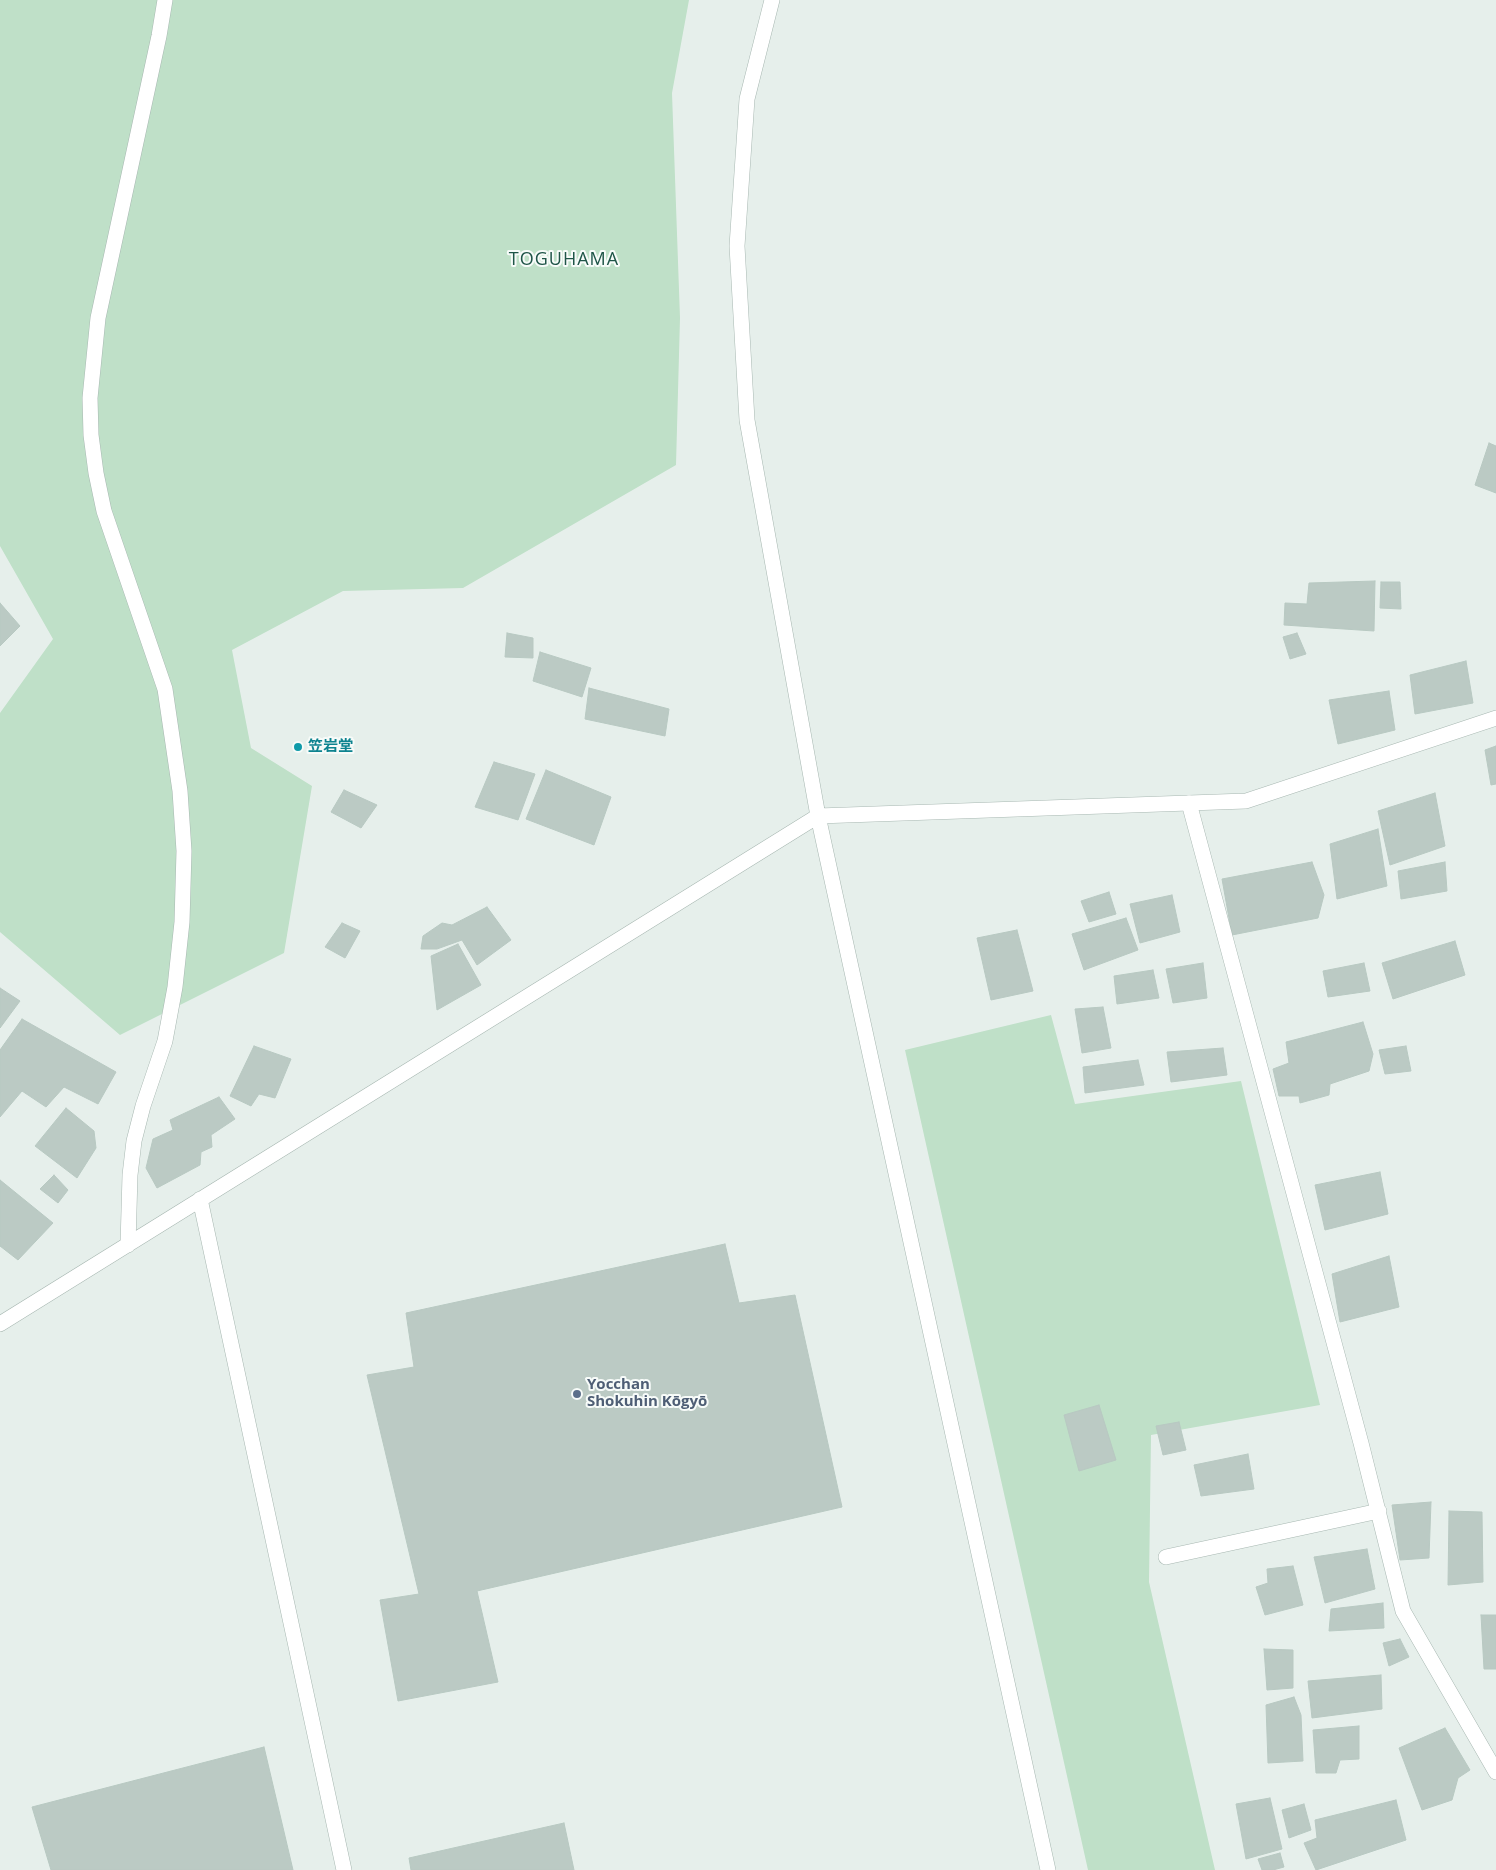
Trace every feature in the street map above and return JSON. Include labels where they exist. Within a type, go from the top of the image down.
[{"type":"street","points":[[128,1246],[130,1175],[134,1141],[166,1041],[175,987],[182,922],[184,851],[178,772],[165,689],[104,511],[90,435],[90,398],[98,318],[159,36],[165,0]]},
{"type":"street","points":[[772,0],[747,99],[742,177],[738,246],[747,420],[818,816],[1048,1870]]},
{"type":"street","points":[[0,1324],[818,816],[1246,801],[1496,718]]},
{"type":"street","points":[[1189,803],[1379,1511],[1403,1611],[1496,1772]]},
{"type":"street","points":[[200,1200],[344,1870]]},
{"type":"street","points":[[1166,1557],[1379,1511]]},
{"type":"green space","points":[[0,0],[689,0],[672,93],[680,318],[676,465],[463,588],[343,591],[232,650],[251,748],[312,786],[284,953],[120,1035],[0,932],[0,713],[53,639],[0,546]]},
{"type":"green space","points":[[1051,1015],[1075,1104],[1241,1081],[1320,1405],[1151,1435],[1149,1582],[1215,1870],[1088,1870],[905,1050]]},
{"type":"building","points":[[1489,443],[1496,446],[1496,493],[1475,485]]},
{"type":"building","points":[[1375,581],[1374,631],[1284,625],[1285,603],[1307,604],[1309,583]]},
{"type":"building","points":[[1381,582],[1400,582],[1401,609],[1380,608]]},
{"type":"building","points":[[0,603],[20,626],[0,646]]},
{"type":"building","points":[[507,633],[533,638],[533,658],[505,657]]},
{"type":"building","points":[[1297,633],[1306,654],[1290,659],[1283,637]]},
{"type":"building","points":[[540,652],[591,668],[582,697],[533,681]]},
{"type":"building","points":[[1466,661],[1473,703],[1415,714],[1410,675]]},
{"type":"building","points":[[589,688],[669,709],[665,736],[585,719]]},
{"type":"building","points":[[1389,691],[1395,730],[1338,744],[1329,700]]},
{"type":"building","points":[[1496,746],[1496,784],[1491,785],[1485,750]]},
{"type":"building","points":[[494,762],[535,774],[518,820],[475,807]]},
{"type":"building","points":[[546,770],[611,797],[594,845],[526,819]]},
{"type":"building","points":[[344,790],[377,805],[361,828],[331,812]]},
{"type":"building","points":[[1435,793],[1445,846],[1390,865],[1378,811]]},
{"type":"building","points":[[1378,829],[1387,886],[1337,899],[1330,844]]},
{"type":"building","points":[[1312,862],[1324,895],[1318,918],[1232,935],[1222,879]]},
{"type":"building","points":[[1445,862],[1447,891],[1401,899],[1398,871]]},
{"type":"building","points":[[1109,892],[1116,914],[1089,922],[1081,901]]},
{"type":"building","points":[[1172,895],[1180,932],[1140,943],[1130,904]]},
{"type":"building","points":[[487,907],[511,940],[477,965],[462,940],[437,949],[421,949],[423,936],[442,923],[452,925]]},
{"type":"building","points":[[1126,918],[1138,950],[1084,970],[1072,934]]},
{"type":"building","points":[[342,923],[360,931],[345,958],[325,947]]},
{"type":"building","points":[[1017,930],[1033,991],[991,1000],[977,938]]},
{"type":"building","points":[[1455,941],[1465,975],[1393,999],[1382,963]]},
{"type":"building","points":[[458,944],[481,985],[437,1010],[431,956]]},
{"type":"building","points":[[1203,963],[1207,998],[1173,1003],[1166,969]]},
{"type":"building","points":[[1364,963],[1370,991],[1328,997],[1323,971]]},
{"type":"building","points":[[1153,970],[1159,998],[1117,1004],[1114,976]]},
{"type":"building","points":[[0,988],[20,1001],[0,1028]]},
{"type":"building","points":[[1103,1007],[1111,1048],[1082,1053],[1075,1009]]},
{"type":"building","points":[[22,1019],[116,1072],[98,1104],[64,1087],[46,1107],[22,1091],[0,1117],[0,1050]]},
{"type":"building","points":[[1363,1022],[1373,1054],[1369,1071],[1330,1084],[1329,1095],[1300,1103],[1299,1096],[1279,1096],[1273,1069],[1289,1063],[1286,1042]]},
{"type":"building","points":[[254,1046],[291,1059],[275,1098],[259,1094],[251,1106],[230,1096]]},
{"type":"building","points":[[1406,1046],[1411,1071],[1385,1074],[1379,1050]]},
{"type":"building","points":[[1223,1048],[1227,1075],[1171,1082],[1167,1052]]},
{"type":"building","points":[[1138,1060],[1144,1085],[1085,1093],[1083,1067]]},
{"type":"building","points":[[219,1097],[235,1119],[211,1135],[212,1147],[201,1152],[200,1165],[157,1188],[146,1168],[153,1139],[173,1130],[170,1120]]},
{"type":"building","points":[[66,1108],[94,1131],[96,1148],[77,1178],[35,1146]]},
{"type":"building","points":[[1380,1172],[1388,1214],[1325,1230],[1315,1185]]},
{"type":"building","points":[[54,1175],[68,1190],[58,1203],[40,1189]]},
{"type":"building","points":[[0,1180],[53,1223],[18,1260],[0,1246]]},
{"type":"building","points":[[725,1244],[739,1303],[795,1295],[842,1507],[477,1591],[498,1682],[398,1701],[380,1600],[419,1594],[367,1375],[414,1367],[406,1313]]},
{"type":"building","points":[[1389,1256],[1399,1307],[1340,1322],[1332,1274]]},
{"type":"building","points":[[1099,1405],[1116,1460],[1079,1471],[1064,1415]]},
{"type":"building","points":[[1179,1422],[1186,1450],[1163,1455],[1156,1426]]},
{"type":"building","points":[[1248,1454],[1254,1489],[1201,1496],[1194,1465]]},
{"type":"building","points":[[1431,1502],[1429,1558],[1400,1560],[1392,1505]]},
{"type":"building","points":[[1449,1511],[1482,1512],[1483,1582],[1448,1585]]},
{"type":"building","points":[[1367,1549],[1375,1589],[1325,1603],[1314,1557]]},
{"type":"building","points":[[1293,1566],[1303,1605],[1265,1615],[1256,1587],[1268,1583],[1267,1569]]},
{"type":"building","points":[[1383,1603],[1384,1628],[1329,1631],[1331,1609]]},
{"type":"building","points":[[1481,1615],[1496,1615],[1496,1669],[1484,1669]]},
{"type":"building","points":[[1400,1639],[1409,1657],[1389,1666],[1383,1643]]},
{"type":"building","points":[[1264,1649],[1293,1650],[1293,1688],[1267,1690]]},
{"type":"building","points":[[1381,1675],[1382,1709],[1312,1718],[1308,1681]]},
{"type":"building","points":[[1294,1697],[1301,1715],[1303,1761],[1268,1763],[1266,1705]]},
{"type":"building","points":[[1359,1726],[1359,1759],[1340,1760],[1336,1773],[1316,1773],[1313,1730]]},
{"type":"building","points":[[1445,1728],[1470,1770],[1458,1778],[1452,1800],[1422,1810],[1399,1748]]},
{"type":"building","points":[[264,1747],[293,1870],[51,1870],[32,1807]]},
{"type":"building","points":[[1270,1798],[1282,1849],[1246,1859],[1236,1804]]},
{"type":"building","points":[[1396,1800],[1406,1840],[1316,1870],[1304,1843],[1317,1838],[1315,1820]]},
{"type":"building","points":[[1304,1804],[1311,1830],[1289,1838],[1282,1810]]},
{"type":"building","points":[[564,1823],[574,1870],[411,1870],[409,1858]]},
{"type":"building","points":[[1280,1853],[1284,1867],[1262,1870],[1258,1859]]},
{"type":"place","name":"笠岩堂","points":[[298,747]]},
{"type":"place","name":"Yocchan Shokuhin Kōgyō","points":[[577,1394]]},
{"type":"district","name":"TOGUHAMA","points":[[564,260]]}]
